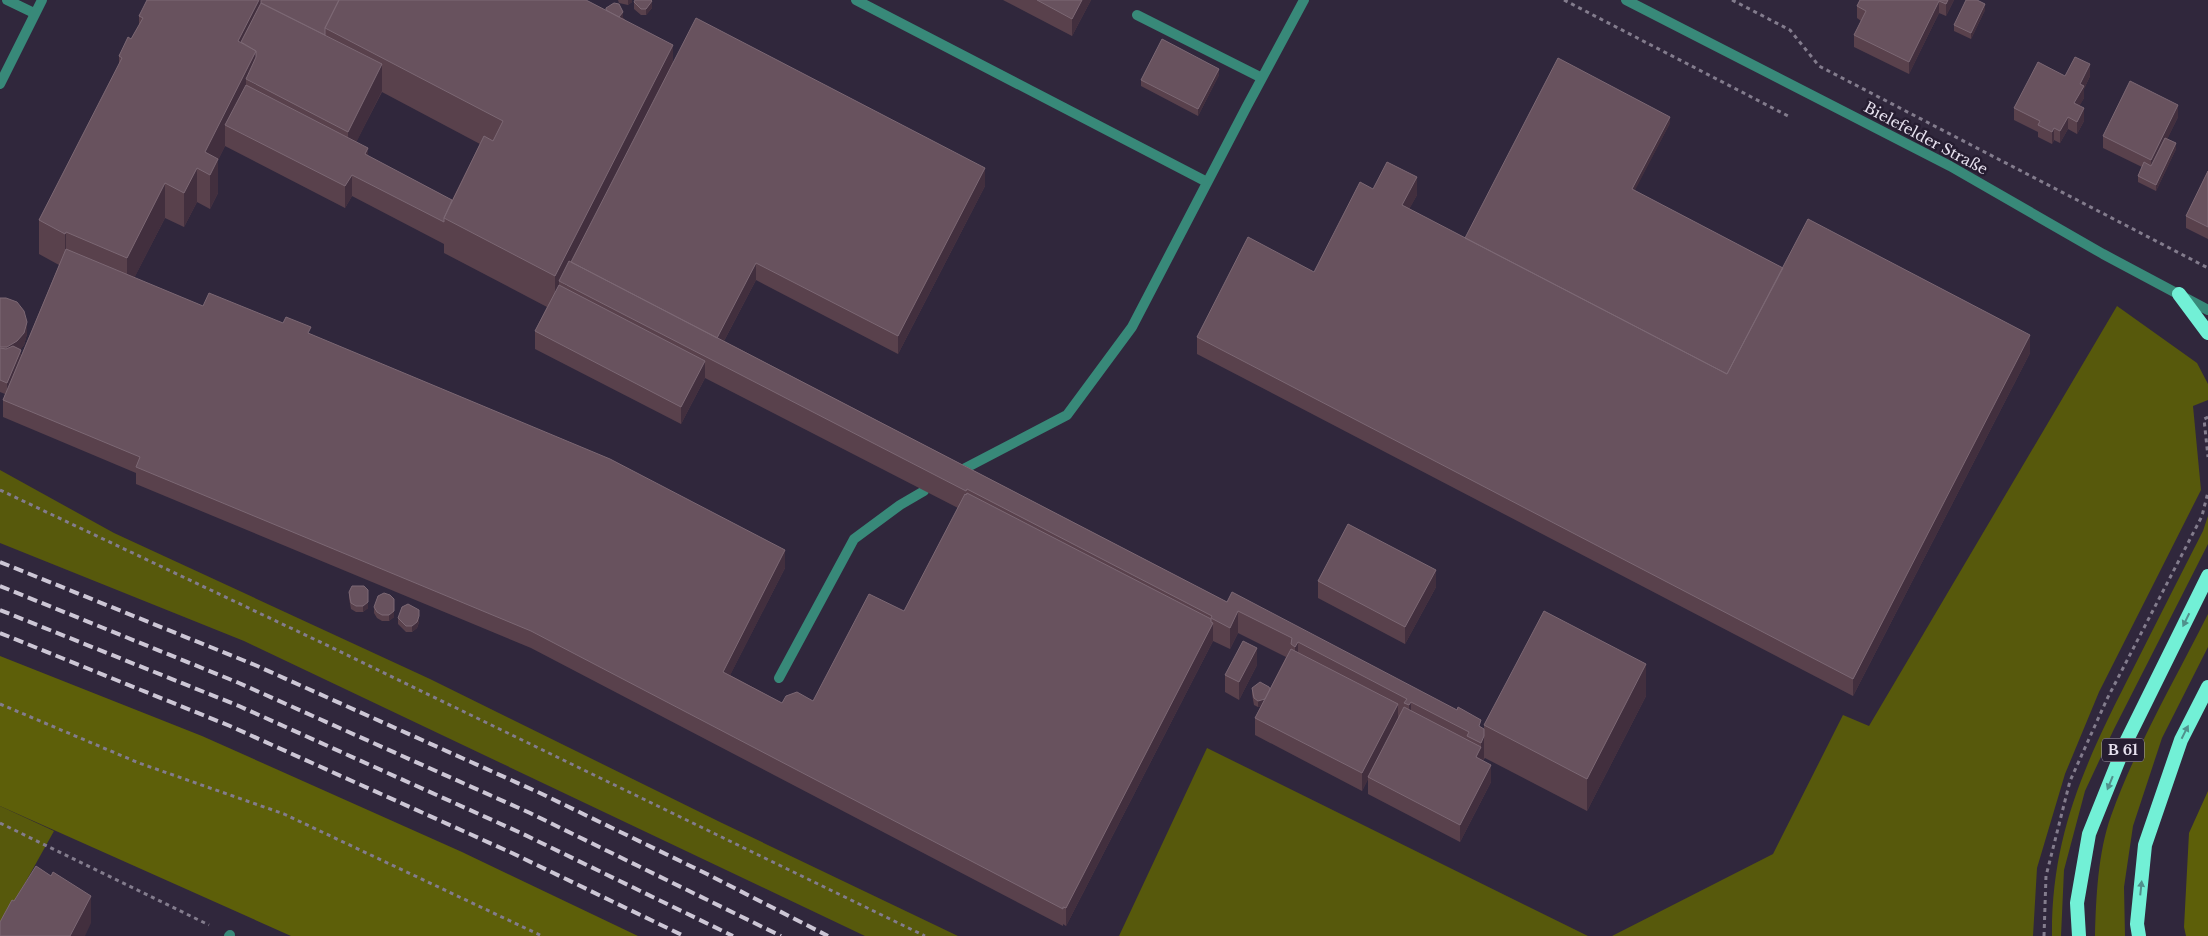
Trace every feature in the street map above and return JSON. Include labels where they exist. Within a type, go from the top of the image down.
[{"type":"highway","points":[[2179,294],[2208,332]]},
{"type":"highway","name":"B 61","points":[[2079,936],[2077,903],[2089,834],[2126,742],[2208,576]]},
{"type":"highway","points":[[2139,936],[2137,924],[2145,845],[2181,740],[2208,687]]},
{"type":"street","points":[[6,0],[34,13]]},
{"type":"street","points":[[0,84],[42,0]]},
{"type":"street","points":[[856,0],[1207,182]]},
{"type":"street","points":[[946,478],[1067,415],[1132,327],[1304,0]]},
{"type":"street","name":"Bielefelder Straße","points":[[1626,0],[1950,166],[2208,310]]},
{"type":"street","points":[[1137,16],[1262,78]]},
{"type":"street","points":[[779,678],[854,539],[924,491]]},
{"type":"path","points":[[1564,0],[1790,117]]},
{"type":"path","points":[[1732,0],[1790,30],[1819,66],[2208,268]]},
{"type":"path","points":[[2208,417],[2204,419],[2208,457]]},
{"type":"path","points":[[0,490],[337,650],[924,936]]},
{"type":"path","points":[[0,704],[139,763],[284,814],[542,936]]},
{"type":"path","points":[[0,823],[229,936]]},
{"type":"shaded area","points":[[2117,306],[2197,363],[2208,384],[2208,400],[2193,406],[2201,490],[2099,692],[2065,774],[2037,868],[2033,936],[1612,936],[1773,854],[1843,715],[1869,726]]},
{"type":"shaded area","points":[[0,470],[114,533],[430,679],[722,823],[958,936],[865,936],[244,641],[0,543]]},
{"type":"shaded area","points":[[2208,516],[2208,544],[2114,729],[2085,791],[2064,870],[2061,936],[2052,936],[2053,898],[2058,863],[2065,829],[2075,796],[2117,700],[2203,531]]},
{"type":"shaded area","points":[[2208,614],[2208,647],[2162,738],[2133,826],[2124,887],[2125,936],[2095,936],[2100,860],[2111,816],[2132,764],[2156,714]]},
{"type":"shaded area","points":[[0,656],[202,736],[462,852],[638,936],[291,936],[0,806]]},
{"type":"shaded area","points":[[1207,748],[1588,936],[1119,936]]},
{"type":"shaded area","points":[[2208,791],[2208,936],[2186,936],[2184,927],[2189,833]]},
{"type":"shaded area","points":[[0,806],[54,831],[0,928]]},
{"type":"building","points":[[147,0],[259,0],[238,41],[256,51],[205,152],[218,159],[210,175],[197,168],[184,193],[165,183],[127,258],[66,232],[65,234],[39,220],[122,58],[119,56],[128,37],[131,39],[143,18],[139,16]]},
{"type":"building","points":[[261,0],[339,0],[325,28],[325,35],[261,3]]},
{"type":"building","points":[[339,0],[586,0],[673,45],[555,276],[444,218],[484,136],[493,141],[503,121],[325,28]]},
{"type":"building","points":[[635,0],[652,1],[646,9],[641,9],[634,2]]},
{"type":"building","points":[[1037,0],[1082,0],[1072,19]]},
{"type":"building","points":[[1860,0],[1948,0],[1946,4],[1939,1],[1909,62],[1854,35],[1866,11],[1857,6]]},
{"type":"building","points":[[1966,0],[1977,0],[1985,4],[1971,33],[1954,25]]},
{"type":"building","points":[[261,3],[382,64],[348,132],[246,79],[256,57],[256,51],[241,42]]},
{"type":"building","points":[[614,3],[619,4],[623,12],[619,17],[606,10],[606,8]]},
{"type":"building","points":[[696,18],[985,168],[898,336],[756,263],[717,338],[571,262]]},
{"type":"building","points":[[1162,39],[1219,69],[1198,109],[1141,80]]},
{"type":"building","points":[[2075,57],[2090,64],[2080,84],[2084,86],[2074,103],[2084,108],[2077,122],[2068,117],[2060,131],[2054,128],[2052,132],[2038,125],[2040,121],[2014,108],[2038,62],[2065,76]]},
{"type":"building","points":[[1558,58],[1670,117],[1632,189],[1783,268],[1727,374],[1465,238]]},
{"type":"building","points":[[2130,81],[2178,105],[2151,160],[2103,136]]},
{"type":"building","points":[[246,85],[368,148],[365,154],[452,200],[444,222],[352,175],[345,186],[225,125]]},
{"type":"building","points":[[2165,138],[2176,143],[2156,185],[2138,176],[2144,162],[2151,166]]},
{"type":"building","points":[[1387,162],[1417,177],[1402,205],[1727,374],[1808,219],[2030,335],[1853,679],[1197,337],[1248,237],[1314,272],[1360,182],[1373,189]]},
{"type":"building","points":[[2208,171],[2208,227],[2186,216]]},
{"type":"building","points":[[66,249],[203,306],[209,293],[283,323],[286,317],[311,327],[308,333],[610,459],[785,550],[723,672],[782,703],[786,696],[797,692],[813,701],[869,594],[904,611],[967,493],[1211,619],[1213,623],[1066,908],[1063,907],[1063,909],[531,631],[136,467],[140,457],[3,400]]},
{"type":"building","points":[[569,261],[1227,602],[1232,592],[1457,710],[1458,707],[1481,720],[1479,726],[1484,729],[1484,736],[1481,743],[1467,736],[1469,732],[1411,702],[1409,705],[1404,703],[1407,699],[1298,642],[1295,647],[1291,644],[1292,638],[1238,611],[1230,628],[1211,618],[1212,616],[967,489],[966,491],[559,281]]},
{"type":"building","points":[[559,285],[705,361],[681,407],[535,331]]},
{"type":"building","points":[[0,298],[17,302],[24,311],[27,322],[24,333],[17,341],[7,347],[0,347]]},
{"type":"building","points":[[13,346],[21,350],[7,383],[0,380],[0,348],[6,349]]},
{"type":"building","points":[[1348,524],[1436,570],[1405,627],[1318,581]]},
{"type":"building","points":[[352,586],[364,586],[368,590],[368,602],[363,606],[356,606],[351,603],[349,592]]},
{"type":"building","points":[[384,593],[394,599],[394,611],[389,615],[382,615],[374,607],[378,596]]},
{"type":"building","points":[[408,604],[419,610],[417,622],[412,626],[406,626],[398,618],[402,607]]},
{"type":"building","points":[[1544,611],[1646,664],[1587,779],[1484,725]]},
{"type":"building","points":[[1243,641],[1257,648],[1239,682],[1225,675]]},
{"type":"building","points":[[1291,649],[1398,704],[1362,773],[1255,718]]},
{"type":"building","points":[[1260,682],[1270,689],[1265,699],[1258,701],[1254,698],[1252,688]]},
{"type":"building","points":[[1404,707],[1481,747],[1476,757],[1491,765],[1460,825],[1368,777]]},
{"type":"building","points":[[36,866],[51,876],[53,872],[91,896],[70,936],[0,936],[0,922],[12,900],[14,901]]},
{"type":"railway","points":[[0,562],[255,665],[540,793],[707,874],[828,936]]},
{"type":"railway","points":[[0,586],[239,683],[530,813],[781,936]]},
{"type":"railway","points":[[0,610],[239,706],[521,833],[733,936]]},
{"type":"railway","points":[[0,633],[230,726],[512,853],[684,936]]}]
